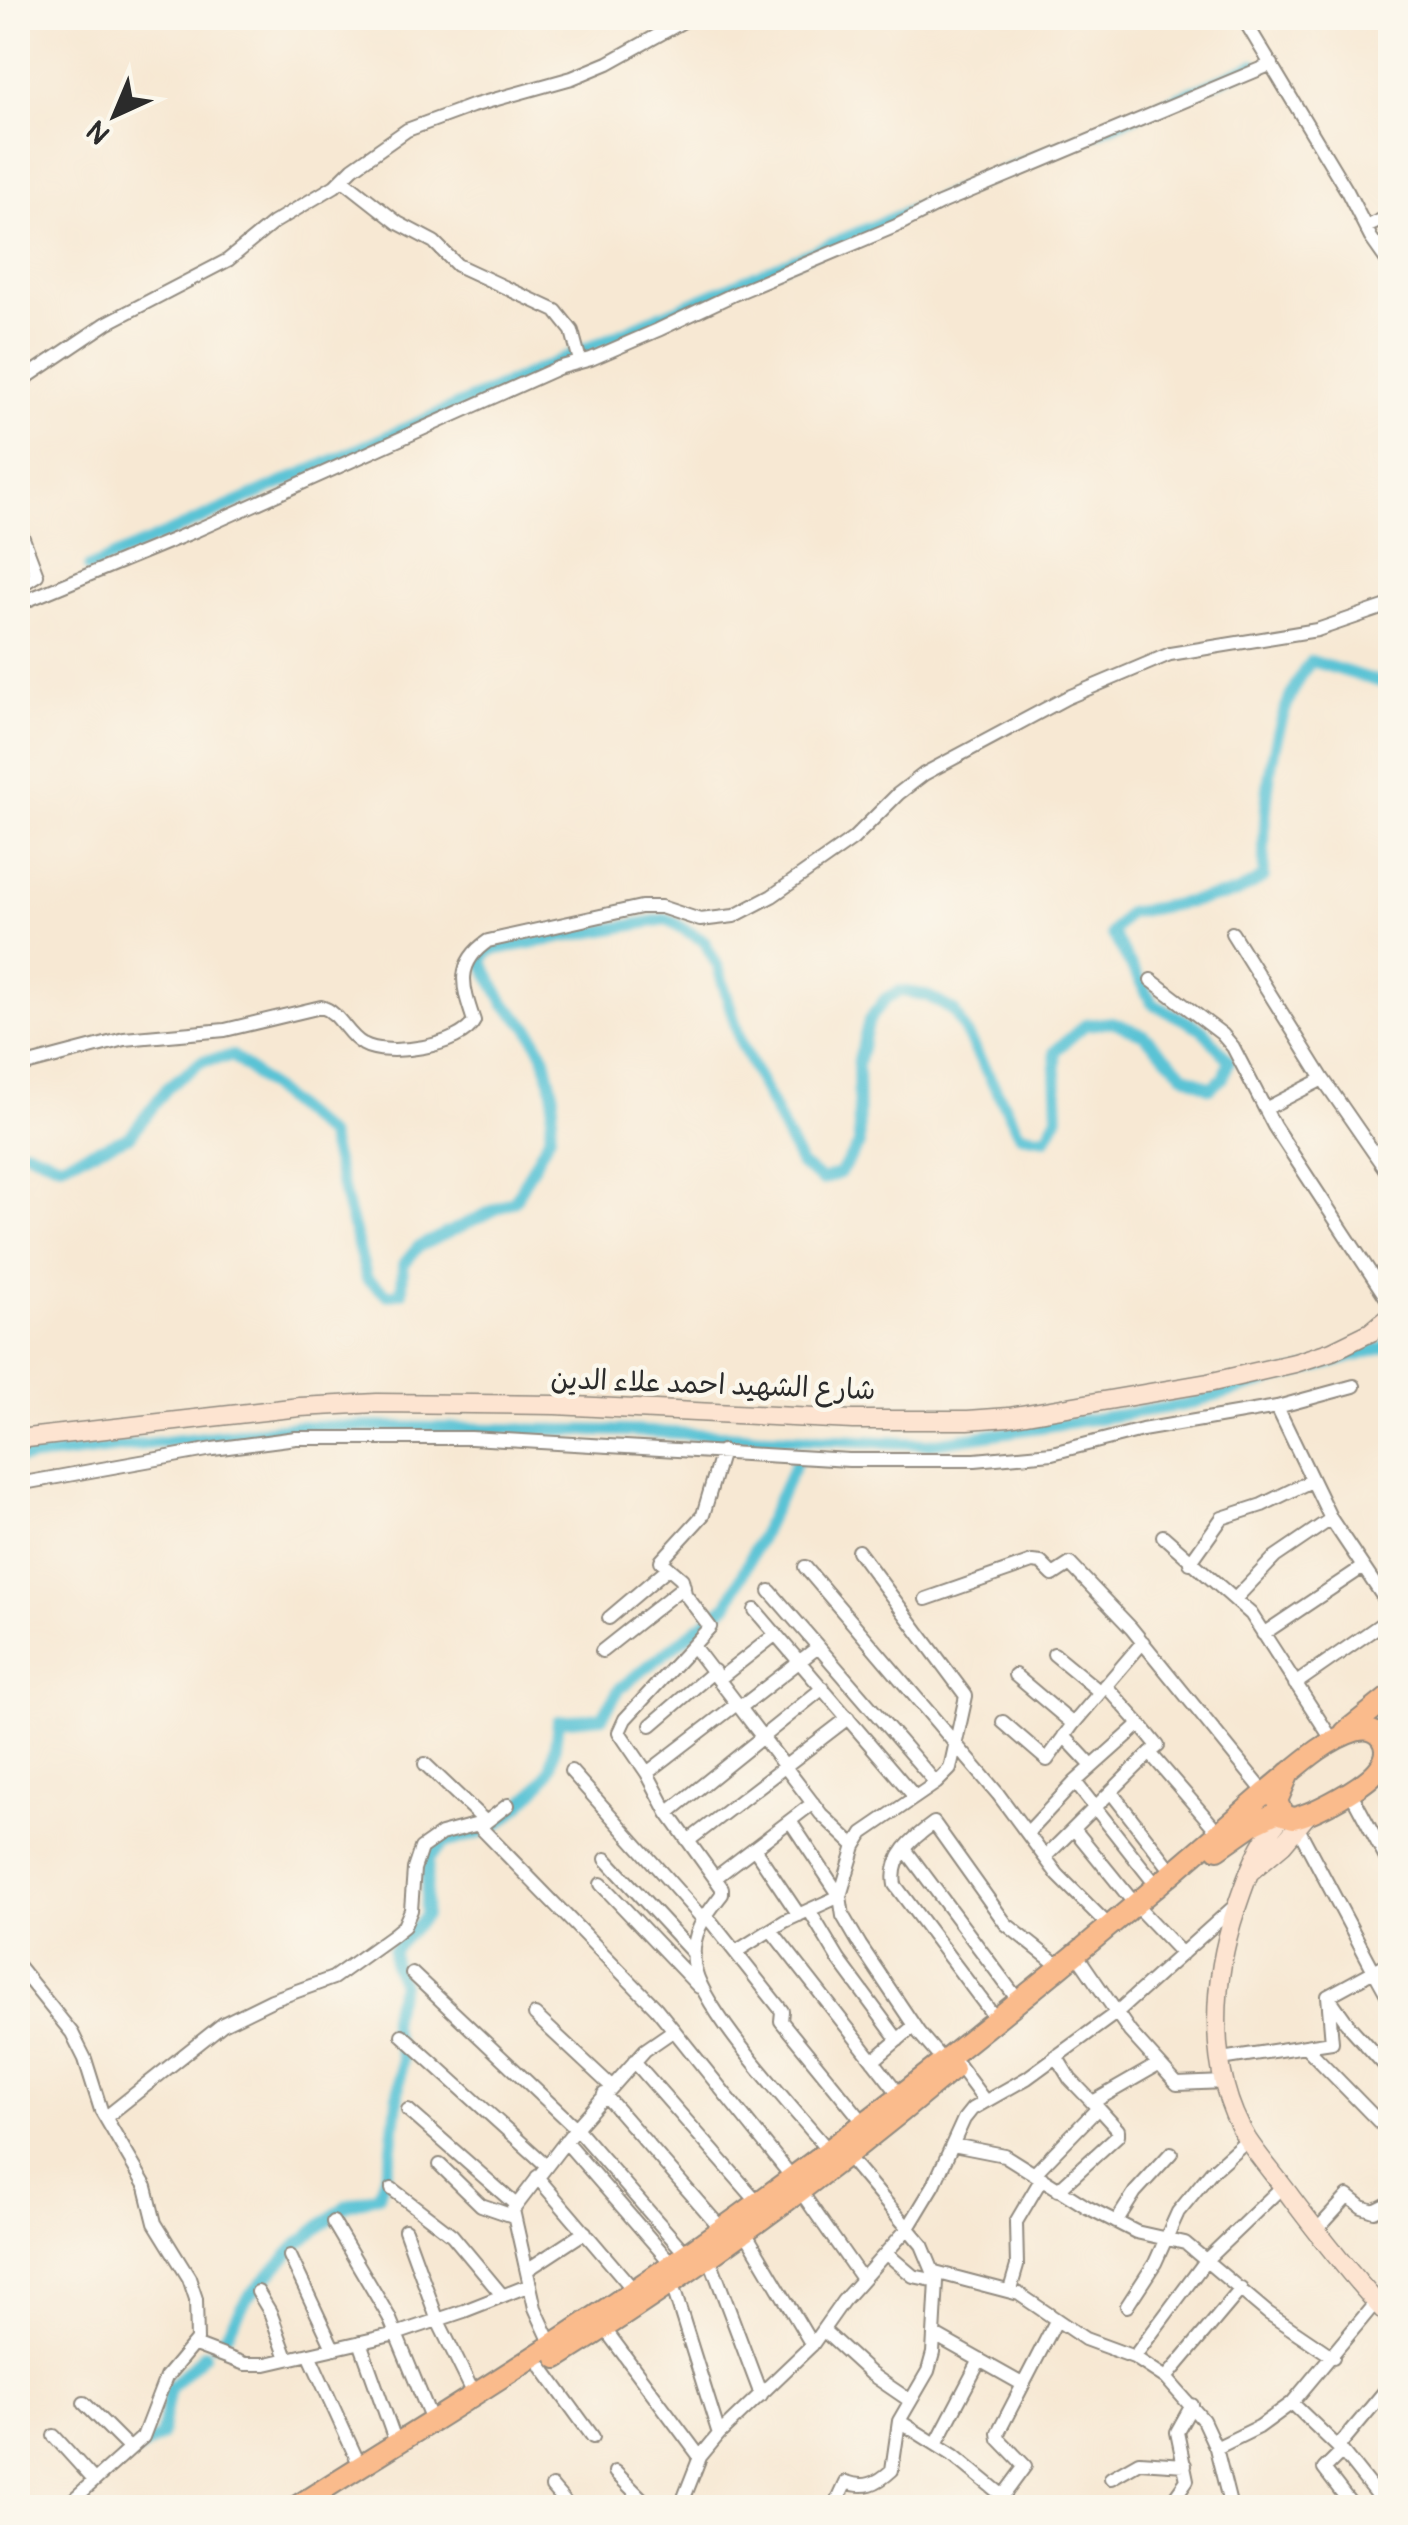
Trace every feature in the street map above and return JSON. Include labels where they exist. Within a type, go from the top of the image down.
[{"type":"main road","name":"شارع الشهيد احمد علاء الدين","points":[[18,1439],[300,1407],[378,1403],[555,1405],[853,1420],[996,1418],[1174,1389],[1295,1363],[1358,1338],[1390,1316]]},
{"type":"main road","points":[[991,2027],[1081,1962],[1164,1878],[1264,1792],[1390,1696]]},
{"type":"main road","points":[[318,2508],[604,2328],[676,2266],[837,2153],[951,2063],[1018,2000],[1108,1925],[1248,1827],[1292,1817],[1350,1791],[1386,1767],[1385,1729],[1367,1729],[1334,1740]]},
{"type":"main road","points":[[1289,1773],[1277,1796],[1292,1817]]},
{"type":"main road","points":[[1292,1817],[1263,1841],[1225,1941],[1216,2004],[1225,2082],[1248,2139],[1316,2231],[1390,2317]]},
{"type":"main road","points":[[837,2153],[864,2123],[899,2094],[951,2063]]},
{"type":"main road","points":[[676,2266],[708,2254],[733,2224]]},
{"type":"main road","points":[[294,2508],[552,2345],[639,2296]]},
{"type":"street","points":[[18,383],[107,323],[228,260],[273,223],[342,179],[407,130],[472,106],[572,78],[608,63],[689,18]]},
{"type":"street","points":[[1243,18],[1390,265]]},
{"type":"street","points":[[18,604],[197,530],[578,354],[658,330],[939,204],[1272,64]]},
{"type":"street","points":[[342,179],[398,223],[434,242],[458,265],[556,310],[565,320],[578,354]]},
{"type":"street","points":[[1366,227],[1390,216]]},
{"type":"street","points":[[18,525],[37,575],[18,587]]},
{"type":"street","points":[[18,1067],[124,1039],[224,1030],[322,1007],[330,1010],[358,1042],[376,1050],[409,1050],[445,1040],[464,1033],[474,1024],[464,978],[470,958],[488,941],[641,907],[660,907],[700,920],[734,916],[772,896],[852,839],[924,774],[1095,685],[1182,651],[1318,630],[1390,605]]},
{"type":"street","points":[[1232,933],[1322,1079],[1390,1176]]},
{"type":"street","points":[[1151,980],[1222,1034],[1233,1047],[1317,1194],[1390,1303]]},
{"type":"street","points":[[1265,1109],[1322,1079]]},
{"type":"street","points":[[18,1484],[174,1455],[296,1438],[472,1438],[849,1460],[1037,1456],[1142,1430],[1277,1407],[1354,1386]]},
{"type":"street","points":[[1277,1407],[1332,1519],[1390,1607]]},
{"type":"street","points":[[701,1988],[694,1954],[703,1916],[722,1894],[619,1732],[620,1725],[710,1627],[688,1598],[682,1579],[661,1558],[703,1515],[722,1451]]},
{"type":"street","points":[[1190,1562],[1222,1518],[1262,1505],[1311,1481]]},
{"type":"street","points":[[1236,1598],[1274,1557],[1332,1519]]},
{"type":"street","points":[[1163,1536],[1251,1614],[1334,1740]]},
{"type":"street","points":[[840,1896],[854,1846],[878,1821],[950,1770],[966,1696],[858,1552]]},
{"type":"street","points":[[926,1599],[1032,1562],[1041,1563],[1053,1575],[1069,1564],[1143,1642],[1264,1792]]},
{"type":"street","points":[[804,1567],[1028,1832],[1069,1887],[1108,1925]]},
{"type":"street","points":[[1263,1634],[1363,1567]]},
{"type":"street","points":[[609,1618],[668,1568]]},
{"type":"street","points":[[602,1651],[684,1586]]},
{"type":"street","points":[[770,1590],[936,1783]]},
{"type":"street","points":[[755,1610],[915,1797]]},
{"type":"street","points":[[1295,1684],[1390,1618]]},
{"type":"street","points":[[651,1724],[776,1634]]},
{"type":"street","points":[[1003,1722],[1047,1760],[1143,1642]]},
{"type":"street","points":[[693,1646],[813,1803],[854,1846]]},
{"type":"street","points":[[647,1773],[818,1647]]},
{"type":"street","points":[[1045,1857],[1158,1746],[1102,1689],[1054,1654]]},
{"type":"street","points":[[1015,1674],[1073,1724]]},
{"type":"street","points":[[668,1813],[822,1688]]},
{"type":"street","points":[[688,1841],[848,1718]]},
{"type":"street","points":[[1028,1832],[1092,1766],[1140,1724]]},
{"type":"street","points":[[1064,1736],[1092,1766]]},
{"type":"street","points":[[1150,1753],[1219,1833]]},
{"type":"street","points":[[425,1764],[656,2008],[795,2183],[862,2279]]},
{"type":"street","points":[[571,1771],[736,1951],[782,2011],[781,2021],[864,2123]]},
{"type":"street","points":[[1076,1782],[1164,1878]]},
{"type":"street","points":[[1350,1791],[1390,1866]]},
{"type":"street","points":[[1111,1792],[1164,1878]]},
{"type":"street","points":[[715,1878],[813,1803]]},
{"type":"street","points":[[106,2117],[223,2024],[272,2000],[333,1978],[393,1935],[404,1926],[411,1910],[414,1869],[422,1848],[441,1834],[482,1824],[508,1805]]},
{"type":"street","points":[[1292,1817],[1390,2000]]},
{"type":"street","points":[[790,1820],[840,1896],[844,1916],[914,2026],[984,2100]]},
{"type":"street","points":[[991,2027],[896,1885],[896,1864],[905,1849],[934,1822],[1006,1924],[1059,1966]]},
{"type":"street","points":[[1074,1829],[1182,1954]]},
{"type":"street","points":[[754,1848],[898,2040]]},
{"type":"street","points":[[905,1849],[1018,2000]]},
{"type":"street","points":[[606,1859],[694,1954]]},
{"type":"street","points":[[601,1884],[701,1988],[720,2018],[908,2228],[922,2245],[936,2277],[928,2371],[899,2420],[892,2470],[874,2484],[858,2486],[846,2482],[834,2508]]},
{"type":"street","points":[[736,1951],[840,1896]]},
{"type":"street","points":[[680,2508],[700,2457],[812,2345],[862,2279],[908,2228],[934,2185],[964,2119],[984,2100],[1027,2078],[1116,2014],[1238,1903]]},
{"type":"street","points":[[771,1930],[899,2094]]},
{"type":"street","points":[[1081,1962],[1116,2014],[1177,2084],[1225,2082]]},
{"type":"street","points":[[1328,1996],[1390,1962]]},
{"type":"street","points":[[18,1966],[72,2033],[106,2117],[146,2188],[155,2223],[189,2278],[196,2300],[195,2346],[166,2377],[148,2428],[64,2508]]},
{"type":"street","points":[[412,1973],[576,2128],[676,2266],[719,2434]]},
{"type":"street","points":[[1221,2059],[1332,2042],[1328,1996]]},
{"type":"street","points":[[1328,1996],[1350,2028],[1390,2071]]},
{"type":"street","points":[[535,2016],[733,2224],[812,2345]]},
{"type":"street","points":[[873,2061],[914,2026]]},
{"type":"street","points":[[514,2210],[608,2090],[654,2042],[674,2030]]},
{"type":"street","points":[[402,2035],[541,2171],[585,2232],[639,2296]]},
{"type":"street","points":[[1305,2046],[1390,2133]]},
{"type":"street","points":[[1056,2056],[1070,2079],[1119,2133],[1058,2190]]},
{"type":"street","points":[[634,2062],[762,2207]]},
{"type":"street","points":[[1010,2290],[1017,2266],[1016,2222],[1038,2175],[1095,2105],[1159,2064]]},
{"type":"street","points":[[408,2110],[514,2210],[535,2308],[552,2345]]},
{"type":"street","points":[[1127,2306],[1192,2194],[1248,2139]]},
{"type":"street","points":[[565,2141],[676,2266]]},
{"type":"street","points":[[953,2145],[1004,2155],[1058,2190],[1136,2232],[1185,2242],[1268,2313],[1333,2357]]},
{"type":"street","points":[[1116,2222],[1135,2192],[1171,2153]]},
{"type":"street","points":[[440,2165],[481,2204],[514,2210]]},
{"type":"street","points":[[1134,2357],[1208,2259],[1283,2186]]},
{"type":"street","points":[[392,2190],[452,2235],[502,2295]]},
{"type":"street","points":[[1316,2231],[1348,2196],[1362,2208],[1374,2211],[1390,2203]]},
{"type":"street","points":[[333,2222],[396,2334],[432,2420]]},
{"type":"street","points":[[405,2230],[438,2321],[474,2394]]},
{"type":"street","points":[[527,2270],[585,2232]]},
{"type":"street","points":[[886,2253],[913,2276],[1010,2290],[1085,2339],[1134,2357],[1166,2378],[1192,2405],[1216,2448],[1231,2508]]},
{"type":"street","points":[[708,2254],[761,2396]]},
{"type":"street","points":[[290,2256],[333,2348]]},
{"type":"street","points":[[195,2346],[257,2365],[396,2334],[530,2284]]},
{"type":"street","points":[[1166,2378],[1241,2289]]},
{"type":"street","points":[[258,2292],[288,2358]]},
{"type":"street","points":[[1216,2448],[1292,2404],[1376,2302]]},
{"type":"street","points":[[899,2420],[936,2444],[1001,2502],[1024,2468],[998,2437],[1056,2321]]},
{"type":"street","points":[[604,2328],[700,2457]]},
{"type":"street","points":[[824,2330],[871,2374],[909,2400]]},
{"type":"street","points":[[934,2335],[1022,2384]]},
{"type":"street","points":[[360,2342],[396,2443]]},
{"type":"street","points":[[310,2354],[360,2466]]},
{"type":"street","points":[[936,2444],[980,2360]]},
{"type":"street","points":[[542,2367],[593,2437]]},
{"type":"street","points":[[1354,2508],[1324,2469],[1390,2385]]},
{"type":"street","points":[[84,2403],[129,2448]]},
{"type":"street","points":[[1292,2404],[1340,2449],[1385,2504]]},
{"type":"street","points":[[1167,2508],[1186,2480],[1177,2432],[1192,2405]]},
{"type":"street","points":[[54,2436],[93,2479]]},
{"type":"street","points":[[1111,2478],[1139,2462],[1185,2464]]},
{"type":"street","points":[[615,2472],[651,2508]]},
{"type":"street","points":[[552,2487],[570,2508]]},
{"type":"street","points":[[688,2494],[698,2508]]},
{"type":"street","points":[[18,2498],[27,2508]]},
{"type":"waterway","points":[[89,568],[658,317],[1255,65]]},
{"type":"waterway","points":[[18,1151],[25,1150],[60,1164],[130,1136],[168,1087],[202,1061],[233,1056],[328,1136],[367,1279],[388,1295],[402,1292],[403,1265],[418,1247],[515,1200],[550,1135],[554,1096],[545,1058],[530,1029],[504,1003],[481,960],[491,950],[667,919],[704,941],[718,967],[741,1043],[801,1165],[822,1180],[840,1173],[859,1145],[858,1064],[869,1020],[886,998],[900,991],[926,995],[954,1011],[1020,1134],[1046,1138],[1058,1116],[1055,1051],[1085,1025],[1113,1022],[1144,1035],[1184,1074],[1210,1088],[1223,1078],[1229,1061],[1202,1029],[1153,1004],[1112,933],[1128,913],[1237,893],[1264,877],[1267,794],[1277,736],[1297,683],[1311,661],[1390,685]]},
{"type":"waterway","points":[[18,1459],[299,1426],[628,1431],[929,1444],[1184,1405],[1390,1346]]},
{"type":"waterway","points":[[488,1830],[523,1803],[546,1776],[558,1721],[602,1717],[620,1688],[728,1604],[796,1463]]},
{"type":"waterway","points":[[216,2344],[228,2332],[247,2298],[299,2243],[347,2205],[379,2195],[391,2155],[402,2059],[392,2026],[402,1984],[393,1950],[425,1916],[428,1858],[444,1843],[480,1833]]},
{"type":"waterway","points":[[125,2458],[161,2436],[170,2388],[205,2354]]}]
